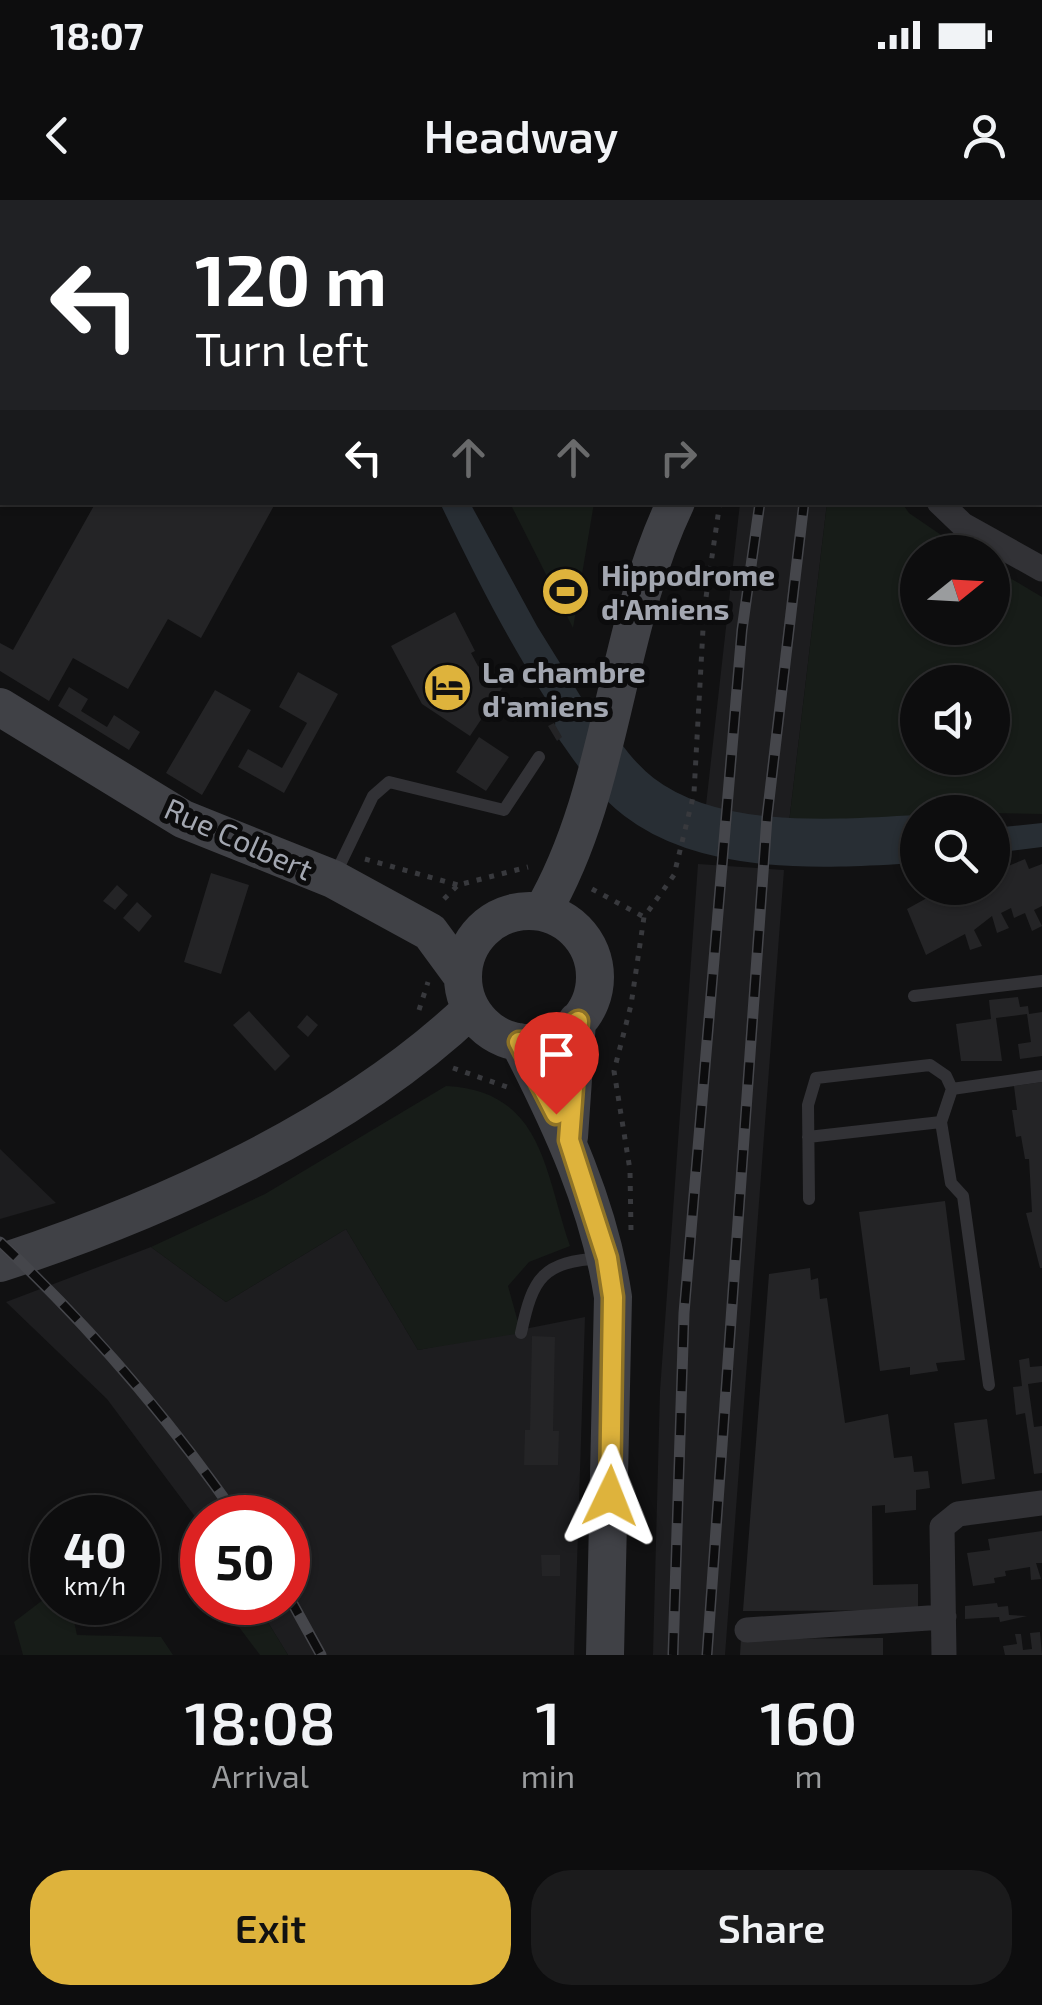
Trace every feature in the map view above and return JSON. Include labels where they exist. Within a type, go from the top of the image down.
[{"type":"main road","points":[[542,912],[564,876],[588,800],[645,578],[675,505]]},
{"type":"main road","name":"Rue Colbert","points":[[0,706],[183,819],[437,916],[467,993]]},
{"type":"main road","points":[[437,916],[489,924],[520,912],[542,912],[566,921],[588,950],[596,986],[590,1005],[560,1035],[540,1042],[519,1042],[486,1026],[467,993],[466,955],[489,924]]},
{"type":"main road","points":[[0,1263],[118,1222],[218,1178],[309,1126],[421,1052],[467,993]]},
{"type":"main road","points":[[569,1140],[578,1021]]},
{"type":"main road","points":[[519,1042],[569,1140],[618,1252],[605,1655]]},
{"type":"street","points":[[942,505],[963,525],[1042,569]]},
{"type":"street","points":[[944,1655],[942,1527],[958,1514],[1042,1503]]},
{"type":"street","points":[[746,1630],[944,1617]]},
{"type":"lane","points":[[333,879],[373,796],[389,782],[504,810],[539,757]]},
{"type":"lane","points":[[914,996],[1042,981]]},
{"type":"lane","points":[[808,1199],[808,1104],[816,1078],[930,1065],[946,1076],[952,1089],[941,1122],[951,1183],[963,1196],[989,1385]]},
{"type":"lane","points":[[952,1089],[1042,1076]]},
{"type":"lane","points":[[808,1137],[941,1122]]},
{"type":"lane","points":[[521,1333],[530,1295],[544,1271],[618,1252]]},
{"type":"path","points":[[618,1252],[634,1215],[614,1070],[631,1005],[644,917],[674,875],[694,793],[704,611],[720,505]]},
{"type":"path","points":[[437,916],[458,885],[542,865]]},
{"type":"path","points":[[592,889],[644,917]]},
{"type":"path","points":[[408,1023],[418,1012],[428,984],[424,969]]},
{"type":"shaded area","points":[[441,505],[471,505],[537,626],[620,760],[614,792],[539,688]]},
{"type":"shaded area","name":"Hippodrome d'Amiens","points":[[511,505],[594,505],[573,628]]},
{"type":"shaded area","points":[[740,505],[827,505],[789,823],[705,814]]},
{"type":"shaded area","points":[[827,505],[903,505],[941,535],[900,535],[900,645],[1010,645],[1010,578],[1042,597],[1042,814],[1010,813],[1010,795],[900,795],[900,820],[789,823]]},
{"type":"shaded area","points":[[1042,823],[1042,847],[1010,851],[1010,826]]},
{"type":"shaded area","points":[[795,830],[900,833],[900,860],[792,858]]},
{"type":"shaded area","points":[[698,864],[784,870],[725,1655],[653,1655],[660,1391]]},
{"type":"shaded area","points":[[446,1086],[478,1091],[503,1102],[535,1139],[545,1163],[570,1246],[529,1262],[508,1286],[521,1333],[418,1350],[346,1229],[226,1302],[151,1247],[265,1194]]},
{"type":"shaded area","points":[[0,1149],[56,1203],[0,1219]]},
{"type":"shaded area","points":[[346,1229],[418,1350],[585,1317],[574,1655],[288,1655],[270,1625],[310,1625],[310,1495],[180,1497],[107,1399],[6,1302],[151,1247],[226,1302]]},
{"type":"shaded area","points":[[30,1610],[30,1625],[75,1625],[77,1635],[161,1637],[173,1655],[23,1655],[14,1622]]},
{"type":"shaded area","points":[[238,1625],[270,1625],[288,1655],[260,1655]]},
{"type":"building","points":[[94,505],[274,505],[201,638],[168,619],[128,689],[73,658],[49,701],[0,671],[0,643],[13,650]]},
{"type":"building","points":[[455,612],[475,651],[471,653],[478,666],[505,684],[470,736],[422,704],[391,646]]},
{"type":"building","points":[[298,672],[338,694],[284,793],[238,767],[248,749],[282,768],[307,723],[279,707]]},
{"type":"building","points":[[69,687],[88,699],[81,711],[107,727],[114,715],[140,732],[129,750],[58,706]]},
{"type":"building","points":[[215,690],[251,710],[202,795],[166,773]]},
{"type":"building","points":[[554,723],[562,737],[557,741],[548,726]]},
{"type":"building","points":[[479,737],[509,757],[486,791],[456,772]]},
{"type":"building","points":[[1025,859],[1029,869],[1042,864],[1042,906],[1034,910],[1042,926],[1032,931],[1025,913],[1014,918],[1011,908],[1001,913],[1009,928],[997,933],[992,916],[974,930],[982,946],[970,950],[965,934],[926,955],[907,909],[914,905],[1010,905],[1010,865]]},
{"type":"building","points":[[211,873],[249,885],[221,974],[184,962]]},
{"type":"building","points":[[117,885],[128,895],[115,910],[103,901]]},
{"type":"building","points":[[137,902],[152,916],[139,932],[123,918]]},
{"type":"building","points":[[1018,997],[1020,1007],[1028,1006],[1029,1014],[1042,1012],[1042,1056],[1020,1059],[1018,1044],[1031,1042],[1027,1014],[996,1018],[1002,1061],[961,1061],[956,1024],[991,1019],[989,1000]]},
{"type":"building","points":[[249,1011],[290,1056],[275,1071],[233,1025]]},
{"type":"building","points":[[307,1015],[318,1025],[308,1037],[297,1027]]},
{"type":"building","points":[[1042,1082],[1040,1268],[1026,1213],[1032,1212],[1029,1159],[1025,1159],[1021,1136],[1016,1137],[1012,1110],[1017,1110],[1014,1086]]},
{"type":"building","points":[[945,1201],[965,1360],[936,1363],[938,1371],[910,1375],[910,1367],[880,1371],[859,1212]]},
{"type":"building","points":[[810,1268],[811,1280],[818,1278],[820,1299],[827,1298],[845,1423],[888,1414],[894,1458],[912,1456],[914,1472],[928,1471],[930,1488],[916,1490],[916,1510],[885,1513],[885,1505],[872,1506],[873,1585],[918,1584],[918,1610],[743,1611],[769,1274]]},
{"type":"building","points":[[532,1336],[555,1337],[553,1431],[559,1431],[558,1465],[524,1465],[525,1430],[530,1430]]},
{"type":"building","points":[[1029,1358],[1030,1367],[1042,1366],[1042,1382],[1028,1384],[1034,1427],[1042,1426],[1042,1473],[1034,1474],[1025,1413],[1016,1415],[1013,1387],[1022,1386],[1019,1360]]},
{"type":"building","points":[[987,1419],[995,1479],[962,1484],[954,1423]]},
{"type":"building","points":[[1042,1531],[1042,1563],[1036,1563],[1041,1579],[1031,1580],[1030,1567],[1005,1571],[1006,1576],[994,1578],[995,1583],[973,1586],[967,1553],[990,1550],[988,1539]]},
{"type":"building","points":[[541,1555],[560,1555],[560,1576],[542,1576]]},
{"type":"building","points":[[997,1603],[998,1607],[1008,1606],[1009,1615],[1027,1616],[1000,1622],[999,1617],[965,1619],[965,1606]]},
{"type":"building","points":[[1040,1632],[1042,1655],[1005,1655],[1003,1646],[1017,1644],[1015,1634],[1021,1634],[1023,1650],[1032,1649],[1030,1633]]},
{"type":"building","points":[[883,1638],[883,1655],[740,1655],[741,1639]]},
{"type":"waterway","points":[[579,726],[630,790],[668,815],[701,828],[773,841],[900,840]]},
{"type":"railway","points":[[673,1655],[684,1313],[742,630],[760,505]]},
{"type":"railway","points":[[707,1655],[767,817],[804,505]]},
{"type":"railway","points":[[0,1242],[126,1374],[221,1495]]},
{"type":"railway","points":[[304,1625],[321,1655]]},
{"type":"place","name":"Hippodrome d'Amiens","points":[[566,591]]},
{"type":"place","name":"La chambre d'amiens","points":[[447,688]]},
{"type":"route","points":[[556,1114],[519,1042],[540,1042],[560,1035],[578,1021],[570,1082],[569,1140],[607,1258],[613,1297],[610,1496]]}]
